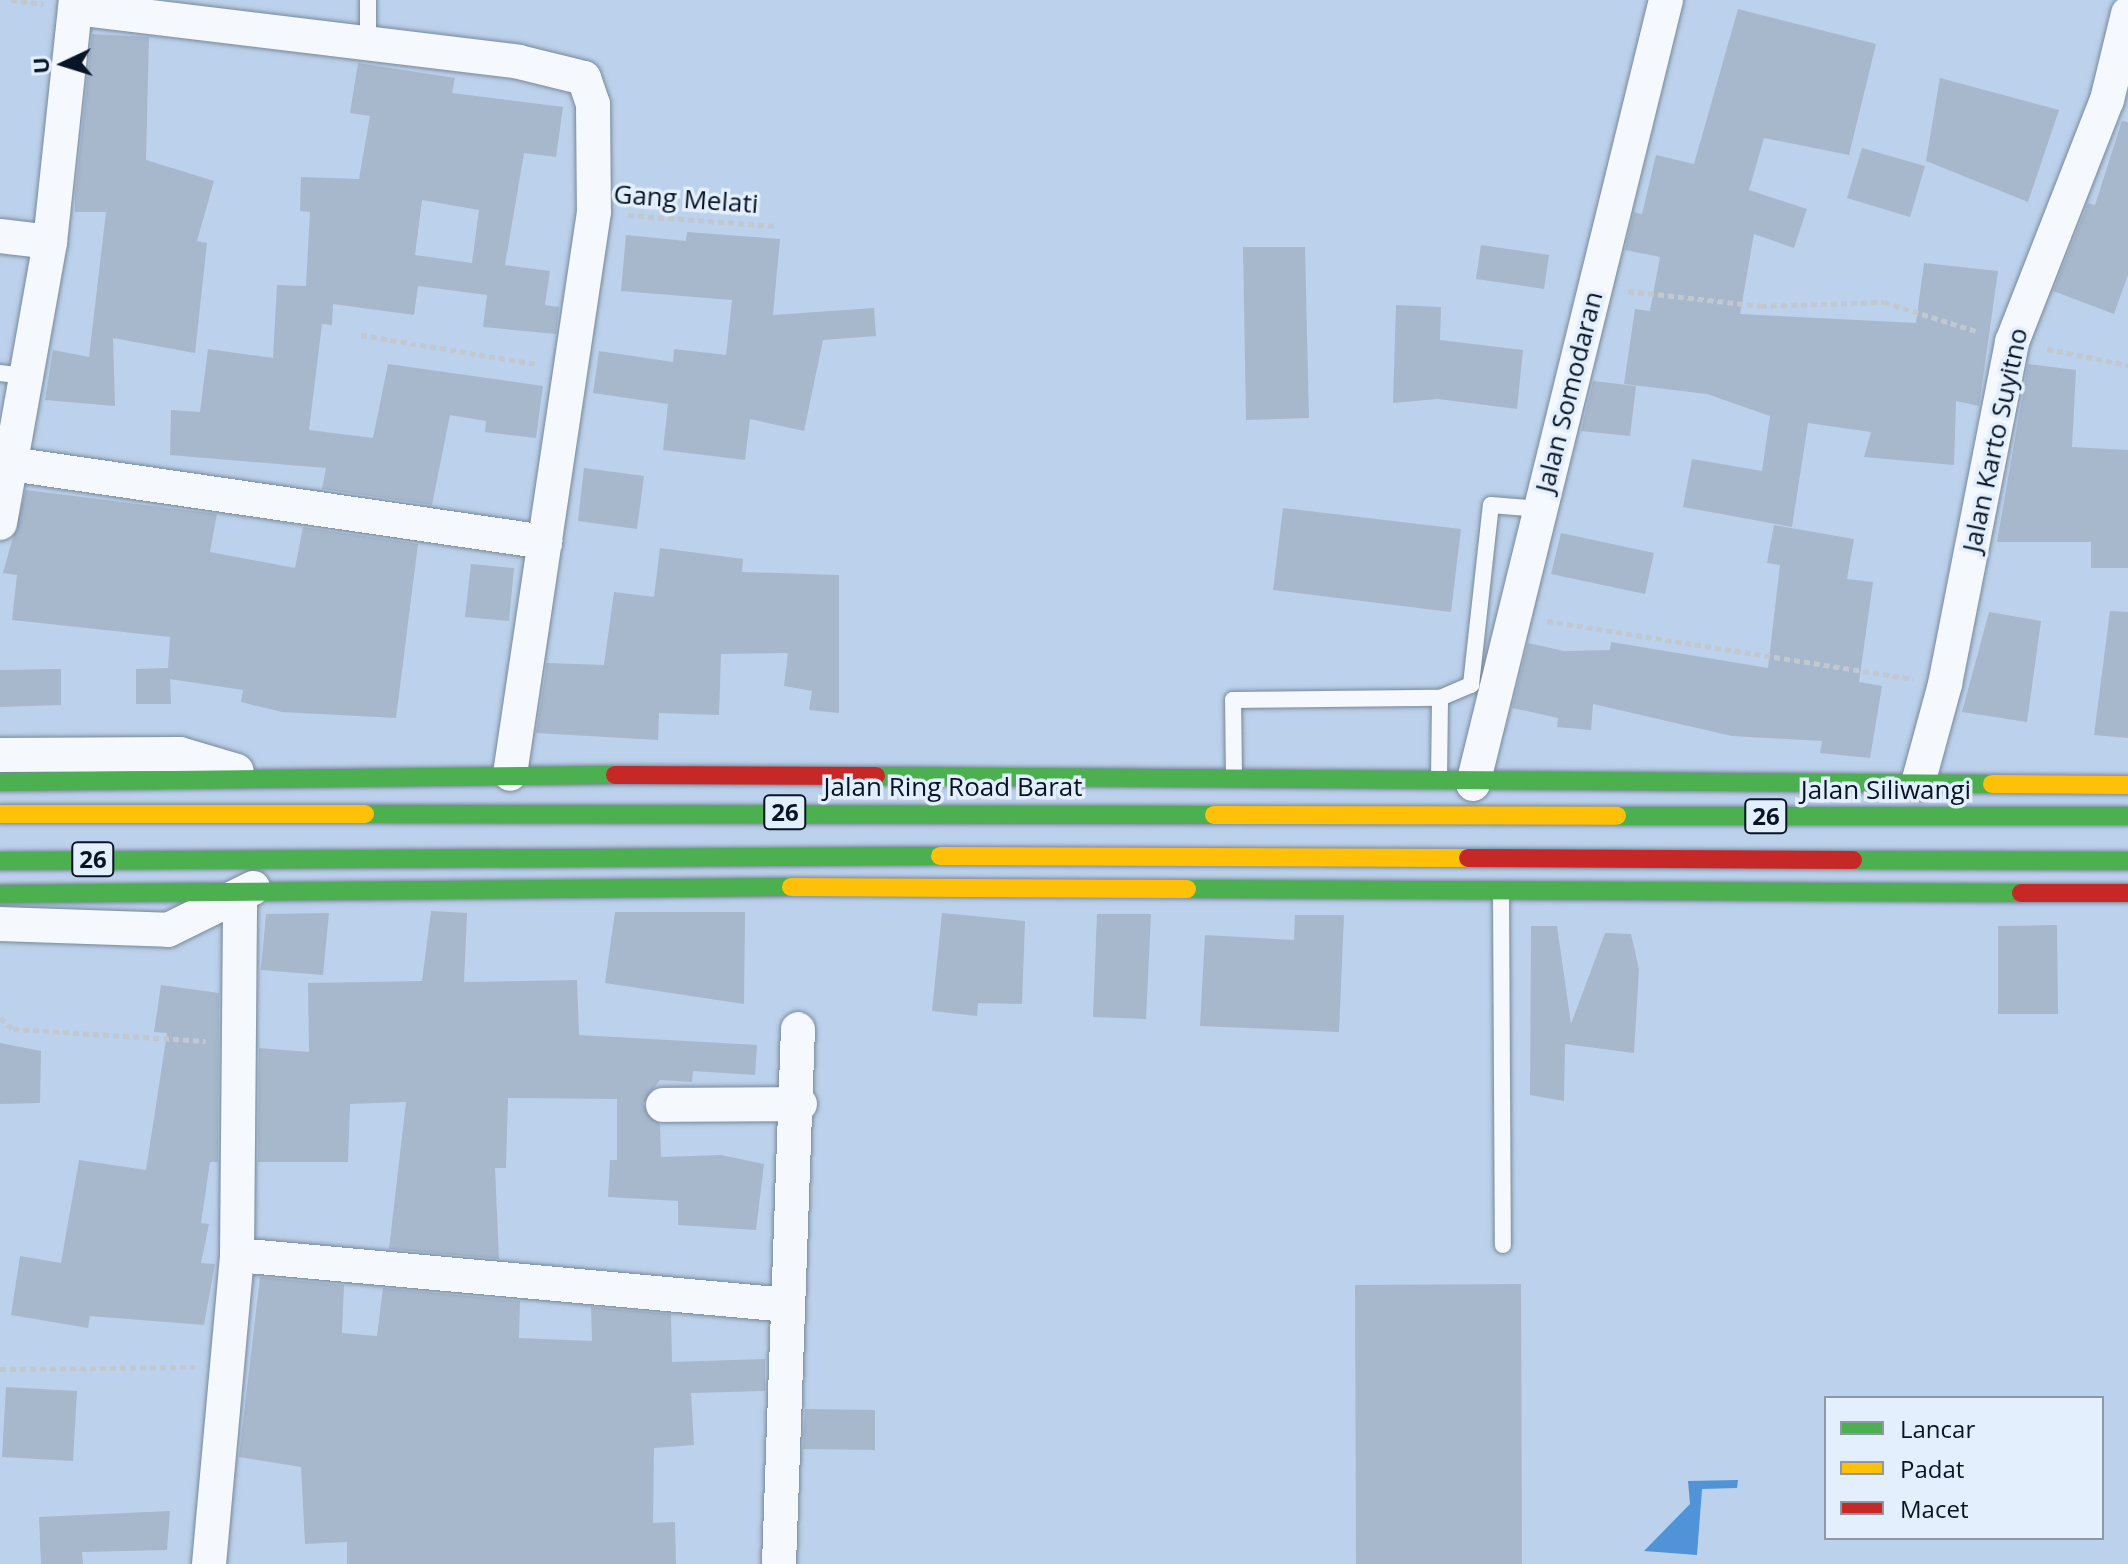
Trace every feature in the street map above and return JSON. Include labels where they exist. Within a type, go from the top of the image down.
[{"type":"main road","points":[[0,782],[202,781],[255,796],[510,774],[1234,784],[2128,785]]},
{"type":"main road","points":[[1719,783],[1719,816]]},
{"type":"main road","name":"Jalan Ring Road Barat","points":[[0,814],[165,812],[255,796],[1405,816]]},
{"type":"main road","points":[[1405,816],[1408,860]]},
{"type":"main road","name":"Jalan Siliwangi","points":[[1405,816],[2128,816]]},
{"type":"main road","name":"26","points":[[0,861],[186,856],[252,882],[1048,856],[2128,861]]},
{"type":"main road","points":[[1045,890],[1048,856]]},
{"type":"main road","points":[[0,894],[186,893],[252,882],[1045,890],[2128,893]]},
{"type":"street","name":"Jalan Somodaran","points":[[1473,784],[1666,0]]},
{"type":"street","points":[[0,523],[11,464],[13,375],[50,242],[76,4],[519,62],[584,78],[593,104],[594,212],[575,370],[510,774]]},
{"type":"street","name":"Jalan Karto Suyitno","points":[[1918,783],[1945,684],[2012,342],[2118,103],[2128,14]]},
{"type":"street","points":[[0,236],[50,242]]},
{"type":"street","points":[[11,464],[545,542]]},
{"type":"street","points":[[0,755],[180,754],[255,796]]},
{"type":"street","points":[[0,924],[168,930],[252,882]]},
{"type":"street","points":[[209,1564],[237,1255],[238,1043],[252,882]]},
{"type":"street","points":[[779,1564],[788,1305],[800,1104],[798,1029]]},
{"type":"street","points":[[663,1105],[800,1104]]},
{"type":"street","points":[[237,1255],[788,1305]]},
{"type":"lane","points":[[368,5],[369,41]]},
{"type":"lane","points":[[1234,784],[1233,700],[1440,698],[1471,685],[1491,505],[1540,509]]},
{"type":"lane","points":[[1439,782],[1440,698]]},
{"type":"lane","points":[[1501,891],[1503,1245]]},
{"type":"path","name":"Gang Melati","points":[[594,212],[775,226]]},
{"type":"path","points":[[1595,287],[1761,306],[1884,302],[2012,342],[2128,365]]},
{"type":"path","points":[[361,335],[575,370]]},
{"type":"path","points":[[1515,615],[1945,684]]},
{"type":"path","points":[[0,1018],[13,1029],[238,1043]]},
{"type":"path","points":[[0,1369],[228,1367]]},
{"type":"water","points":[[1738,1480],[1737,1488],[1702,1489],[1697,1555],[1644,1551],[1690,1504],[1688,1481]]},
{"type":"building","points":[[1738,9],[1876,44],[1849,155],[1764,138],[1749,190],[1807,209],[1794,248],[1754,234],[1740,314],[1916,323],[1924,263],[1998,271],[1979,406],[1956,401],[1954,465],[1864,457],[1871,432],[1808,423],[1792,527],[1683,507],[1692,459],[1762,471],[1770,416],[1707,394],[1624,384],[1635,309],[1650,311],[1660,257],[1625,250],[1634,212],[1642,214],[1656,155],[1694,164]]},
{"type":"building","points":[[92,34],[149,37],[146,160],[214,181],[197,241],[207,243],[195,353],[113,338],[115,406],[45,400],[53,350],[89,357],[106,212],[75,212]]},
{"type":"building","points":[[358,63],[455,78],[452,93],[563,107],[556,157],[524,153],[505,265],[550,271],[545,305],[559,307],[556,334],[483,327],[487,295],[418,286],[414,315],[333,304],[332,325],[322,324],[309,430],[373,438],[388,364],[543,386],[536,438],[485,432],[486,421],[450,415],[432,505],[322,489],[326,468],[170,455],[171,410],[200,412],[208,349],[273,358],[277,285],[306,286],[310,212],[300,211],[301,177],[359,179],[370,116],[350,113]],"holes":[[[422,200],[479,210],[472,263],[415,255]]]},
{"type":"building","points":[[1940,78],[2059,110],[2028,202],[1926,161]]},
{"type":"building","points":[[2122,121],[2128,122],[2128,275],[2114,314],[2053,291],[2088,203],[2095,205]]},
{"type":"building","points":[[1862,148],[1925,166],[1910,217],[1847,198]]},
{"type":"building","points":[[687,232],[780,239],[773,315],[874,308],[876,336],[823,340],[804,431],[750,419],[745,460],[663,450],[668,404],[593,393],[599,351],[673,362],[674,349],[726,355],[732,300],[621,291],[626,235],[686,241]]},
{"type":"building","points":[[1481,245],[1549,255],[1544,289],[1476,279]]},
{"type":"building","points":[[1243,247],[1305,247],[1309,418],[1246,420]]},
{"type":"building","points":[[1396,305],[1441,307],[1440,340],[1523,350],[1517,409],[1438,399],[1393,403]]},
{"type":"building","points":[[2028,364],[2076,370],[2072,447],[2128,450],[2128,568],[2091,568],[2091,542],[1997,542]]},
{"type":"building","points":[[1593,381],[1636,386],[1630,436],[1581,431]]},
{"type":"building","points":[[584,468],[644,476],[637,529],[578,521]]},
{"type":"building","points":[[26,490],[217,514],[210,552],[295,568],[303,527],[418,544],[396,718],[282,712],[241,702],[243,690],[170,679],[171,704],[136,704],[136,669],[168,668],[170,637],[12,620],[17,575],[3,573]]},
{"type":"building","points":[[1283,508],[1461,529],[1451,612],[1273,590]]},
{"type":"building","points":[[1774,525],[1854,539],[1847,579],[1873,582],[1859,682],[1882,686],[1870,758],[1820,753],[1822,741],[1732,736],[1593,704],[1591,730],[1557,727],[1558,718],[1512,708],[1528,643],[1564,651],[1610,650],[1611,642],[1768,668],[1780,565],[1767,563]]},
{"type":"building","points":[[1561,533],[1654,553],[1645,594],[1551,574]]},
{"type":"building","points":[[660,548],[743,559],[742,572],[839,575],[839,713],[809,710],[812,691],[784,686],[788,653],[721,654],[719,715],[659,713],[658,740],[536,733],[547,663],[604,665],[614,592],[654,597]]},
{"type":"building","points":[[471,564],[514,568],[509,621],[465,617]]},
{"type":"building","points":[[2110,611],[2128,612],[2128,738],[2094,735]]},
{"type":"building","points":[[1989,612],[2041,621],[2027,722],[1962,712]]},
{"type":"building","points":[[61,669],[61,705],[0,707],[0,670]]},
{"type":"building","points":[[431,911],[467,913],[464,982],[577,980],[579,1035],[757,1045],[755,1075],[693,1071],[692,1082],[660,1080],[643,1104],[660,1124],[661,1157],[721,1155],[764,1164],[756,1230],[678,1225],[678,1201],[608,1197],[610,1160],[617,1160],[617,1099],[508,1098],[506,1168],[495,1168],[499,1259],[389,1249],[406,1102],[350,1104],[348,1162],[258,1162],[259,1048],[309,1052],[308,983],[422,981]]},
{"type":"building","points":[[615,912],[745,912],[744,1004],[605,983]]},
{"type":"building","points":[[329,913],[323,975],[261,970],[266,914]]},
{"type":"building","points":[[942,913],[1025,921],[1022,1004],[978,1003],[977,1016],[932,1011]]},
{"type":"building","points":[[1097,914],[1151,914],[1146,1019],[1093,1017]]},
{"type":"building","points":[[1295,915],[1344,915],[1339,1032],[1200,1026],[1205,935],[1294,940]]},
{"type":"building","points":[[2057,925],[2058,1014],[1998,1014],[1998,926]]},
{"type":"building","points":[[1531,926],[1557,926],[1571,1024],[1605,933],[1631,934],[1639,969],[1634,1053],[1565,1044],[1564,1101],[1530,1095]]},
{"type":"building","points":[[161,985],[219,993],[218,1162],[210,1162],[201,1223],[209,1224],[201,1263],[215,1264],[204,1325],[90,1316],[88,1328],[11,1315],[20,1256],[61,1263],[79,1160],[146,1170],[167,1033],[154,1032]]},
{"type":"building","points":[[0,1043],[41,1051],[40,1103],[0,1104]]},
{"type":"building","points":[[260,1277],[344,1285],[342,1333],[377,1336],[383,1288],[520,1301],[519,1338],[592,1341],[591,1307],[671,1314],[672,1362],[765,1359],[765,1391],[691,1393],[694,1445],[654,1448],[653,1523],[675,1522],[676,1564],[347,1564],[347,1542],[305,1544],[301,1467],[239,1457]]},
{"type":"building","points":[[1521,1284],[1522,1564],[1356,1564],[1355,1285]]},
{"type":"building","points":[[6,1387],[77,1391],[73,1461],[2,1457]]},
{"type":"building","points":[[805,1409],[875,1410],[875,1450],[803,1449]]},
{"type":"building","points":[[170,1511],[167,1550],[82,1552],[83,1564],[41,1564],[39,1517]]},
{"type":"traffic: fast","points":[[0,782],[615,775]]},
{"type":"traffic: fast","points":[[876,776],[1992,784]]},
{"type":"traffic: fast","points":[[365,814],[1214,815]]},
{"type":"traffic: fast","points":[[1617,816],[2128,816]]},
{"type":"traffic: fast","points":[[0,861],[940,856]]},
{"type":"traffic: fast","points":[[1853,860],[2128,861]]},
{"type":"traffic: fast","points":[[0,894],[791,887]]},
{"type":"traffic: fast","points":[[1187,889],[2021,893]]},
{"type":"traffic: slow","points":[[1992,784],[2128,785]]},
{"type":"traffic: slow","points":[[0,814],[365,814]]},
{"type":"traffic: slow","points":[[1214,815],[1617,816]]},
{"type":"traffic: slow","points":[[940,856],[1468,858]]},
{"type":"traffic: slow","points":[[791,887],[1187,889]]},
{"type":"traffic: jam","points":[[615,775],[876,776]]},
{"type":"traffic: jam","points":[[1468,858],[1853,860]]},
{"type":"traffic: jam","points":[[2021,893],[2128,893]]}]
